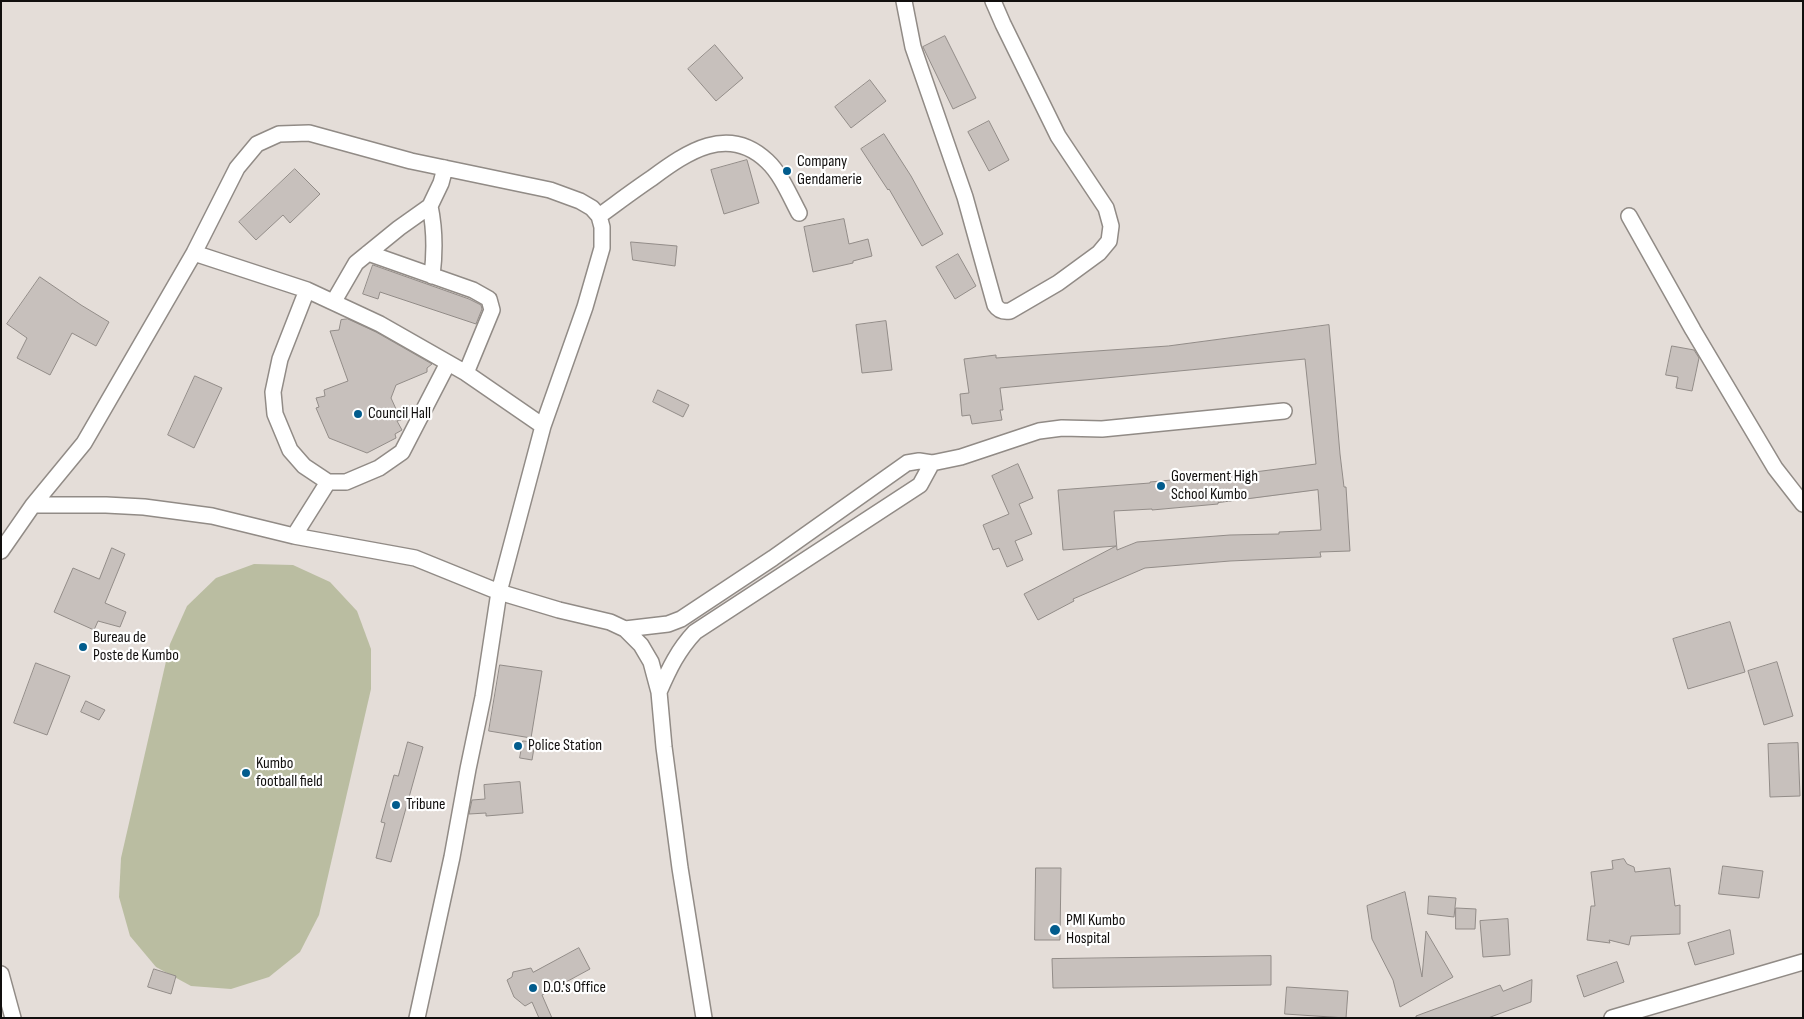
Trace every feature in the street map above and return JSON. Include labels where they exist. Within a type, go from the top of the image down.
[{"type":"street","points":[[904,1],[914,47],[965,197],[995,305],[999,310],[1005,312],[1058,283],[1099,253],[1109,241],[1111,226],[1106,208],[1058,136],[993,1]]},
{"type":"street","points":[[1,551],[33,504],[84,444],[194,253],[237,168],[257,144],[279,134],[309,133],[411,161],[550,190],[580,201],[592,208],[599,216],[602,227],[602,248],[586,307],[543,426],[499,592],[483,697],[452,858],[417,1018]]},
{"type":"street","points":[[599,216],[681,156],[697,148],[729,142],[744,146],[769,162],[799,213]]},
{"type":"street","points":[[334,301],[356,263],[430,206],[445,168]]},
{"type":"street","points":[[430,206],[434,226],[435,253],[432,276]]},
{"type":"street","points":[[1629,216],[1693,330],[1775,468],[1803,504]]},
{"type":"street","points":[[194,253],[307,290],[334,301],[448,362],[543,426]]},
{"type":"street","points":[[368,253],[473,290],[489,299],[492,310],[466,373]]},
{"type":"street","points":[[307,290],[280,358],[273,392],[275,414],[290,450],[304,466],[328,482],[346,482],[379,468],[402,452],[448,362]]},
{"type":"street","points":[[624,629],[668,624],[681,619],[773,558],[907,464],[919,462],[932,463],[961,457],[1039,431],[1062,428],[1102,429],[1284,411]]},
{"type":"street","points":[[659,692],[673,660],[695,632],[920,485],[932,463]]},
{"type":"street","points":[[294,536],[328,482]]},
{"type":"street","points":[[33,504],[106,505],[212,516],[294,536],[415,558],[499,592],[558,610],[610,622],[624,629],[640,645],[651,662],[659,692],[664,747],[680,868],[704,1018]]},
{"type":"street","points":[[1612,1018],[1803,962]]},
{"type":"street","points":[[1,974],[8,1011]]},
{"type":"green space","name":"Kumbo football field","points":[[254,564],[293,565],[330,582],[357,611],[371,649],[371,689],[319,915],[300,952],[269,977],[231,989],[191,986],[156,967],[130,936],[119,897],[121,858],[170,644],[187,606],[216,578]]},
{"type":"building","points":[[945,36],[976,98],[953,109],[923,47]]},
{"type":"building","points":[[715,45],[743,78],[716,101],[688,69]]},
{"type":"building","points":[[870,80],[886,101],[851,128],[835,107]]},
{"type":"building","points":[[989,121],[1009,160],[989,171],[968,132]]},
{"type":"building","points":[[884,134],[911,176],[943,234],[922,246],[889,189],[861,149]]},
{"type":"building","points":[[747,160],[759,203],[724,214],[711,170]]},
{"type":"building","points":[[295,169],[320,194],[290,223],[283,215],[256,240],[239,222]]},
{"type":"building","points":[[844,219],[849,244],[868,239],[872,256],[853,261],[853,263],[813,272],[804,227]]},
{"type":"building","points":[[631,242],[677,246],[675,266],[633,260]]},
{"type":"building","points":[[958,254],[976,286],[955,299],[936,267]]},
{"type":"building","points":[[373,265],[481,305],[482,309],[476,324],[380,292],[378,299],[363,294]]},
{"type":"building","points":[[40,277],[109,322],[96,346],[72,333],[50,375],[17,358],[27,338],[7,324]]},
{"type":"building","points":[[348,319],[376,332],[432,364],[427,368],[427,372],[396,385],[391,398],[401,420],[397,421],[402,430],[395,434],[396,438],[367,453],[329,438],[316,408],[319,407],[316,398],[325,396],[324,390],[348,381],[330,331],[339,330],[341,320]]},
{"type":"building","points":[[886,321],[892,370],[862,373],[856,325]]},
{"type":"building","points":[[1329,325],[1340,454],[1344,487],[1346,487],[1350,551],[1320,552],[1321,557],[1230,561],[1145,568],[1073,599],[1074,601],[1038,620],[1024,594],[1116,546],[1063,550],[1058,490],[1216,477],[1316,464],[1305,359],[1000,388],[1003,410],[1000,410],[1002,420],[972,424],[970,415],[962,416],[960,394],[969,393],[964,359],[996,355],[996,358],[1168,346]],"holes":[[[1318,490],[1321,530],[1137,542],[1117,550],[1114,511],[1152,510],[1218,504]]]},
{"type":"building","points":[[1672,346],[1694,350],[1699,358],[1692,391],[1676,388],[1678,377],[1666,375]]},
{"type":"building","points":[[195,376],[222,388],[194,448],[168,435]]},
{"type":"building","points":[[658,390],[689,405],[683,417],[653,402]]},
{"type":"building","points":[[1018,464],[1033,498],[1019,504],[1032,534],[1015,541],[1023,560],[1007,567],[999,548],[993,550],[983,525],[1009,514],[992,476]]},
{"type":"building","points":[[112,548],[125,554],[105,603],[126,612],[120,627],[98,621],[94,630],[54,612],[73,568],[99,579]]},
{"type":"building","points":[[1730,622],[1745,672],[1688,689],[1673,639]]},
{"type":"building","points":[[1777,662],[1793,716],[1764,725],[1748,671]]},
{"type":"building","points":[[36,663],[70,676],[47,735],[14,723]]},
{"type":"building","points":[[500,665],[542,671],[531,738],[489,731]]},
{"type":"building","points":[[86,701],[105,710],[99,720],[81,712]]},
{"type":"building","points":[[523,741],[535,742],[532,760],[520,758]]},
{"type":"building","name":"Tribune","points":[[408,742],[423,747],[391,862],[376,858],[385,823],[381,822],[394,775],[398,776]]},
{"type":"building","points":[[1798,743],[1800,796],[1770,797],[1768,744]]},
{"type":"building","points":[[520,782],[523,813],[486,816],[486,813],[469,814],[472,800],[485,799],[484,785]]},
{"type":"building","points":[[1624,859],[1627,864],[1634,867],[1635,872],[1670,868],[1675,906],[1680,905],[1680,934],[1631,936],[1629,945],[1609,940],[1610,943],[1587,940],[1591,906],[1595,906],[1591,872],[1613,869],[1612,861]]},
{"type":"building","points":[[1723,866],[1763,871],[1759,898],[1719,894]]},
{"type":"building","points":[[1036,868],[1061,868],[1060,940],[1035,940]]},
{"type":"building","points":[[1405,892],[1422,977],[1426,931],[1453,977],[1400,1007],[1393,980],[1372,939],[1367,906]]},
{"type":"building","points":[[1429,896],[1456,898],[1454,917],[1428,914]]},
{"type":"building","points":[[1456,908],[1476,909],[1475,929],[1456,929]]},
{"type":"building","points":[[1508,919],[1510,955],[1483,957],[1480,921]]},
{"type":"building","points":[[1730,930],[1734,954],[1695,965],[1688,943]]},
{"type":"building","name":"D.O.'s Office","points":[[579,948],[590,969],[542,995],[552,1018],[539,1018],[532,1002],[525,1006],[514,997],[507,980],[512,977],[513,972],[531,968],[533,972]]},
{"type":"building","points":[[1271,956],[1271,985],[1053,988],[1052,959]]},
{"type":"building","points":[[1617,962],[1624,982],[1584,997],[1577,976]]},
{"type":"building","points":[[154,969],[176,976],[171,994],[148,987]]},
{"type":"building","points":[[1532,980],[1531,1002],[1488,1018],[1416,1018],[1416,1016],[1500,985],[1503,991]]},
{"type":"building","points":[[1287,987],[1348,991],[1346,1018],[1285,1014]]},
{"type":"place","name":"Company Gendamerie","points":[[787,171]]},
{"type":"place","name":"Council Hall","points":[[358,414]]},
{"type":"place","name":"Goverment High School Kumbo","points":[[1161,486]]},
{"type":"place","name":"Bureau de Poste de Kumbo","points":[[83,647]]},
{"type":"place","name":"Police Station","points":[[518,746]]},
{"type":"place","name":"Kumbo football field","points":[[246,773]]},
{"type":"place","name":"Tribune","points":[[396,805]]},
{"type":"place","name":"PMI Kumbo Hospital","points":[[1055,930]]},
{"type":"place","name":"D.O.'s Office","points":[[533,988]]}]
